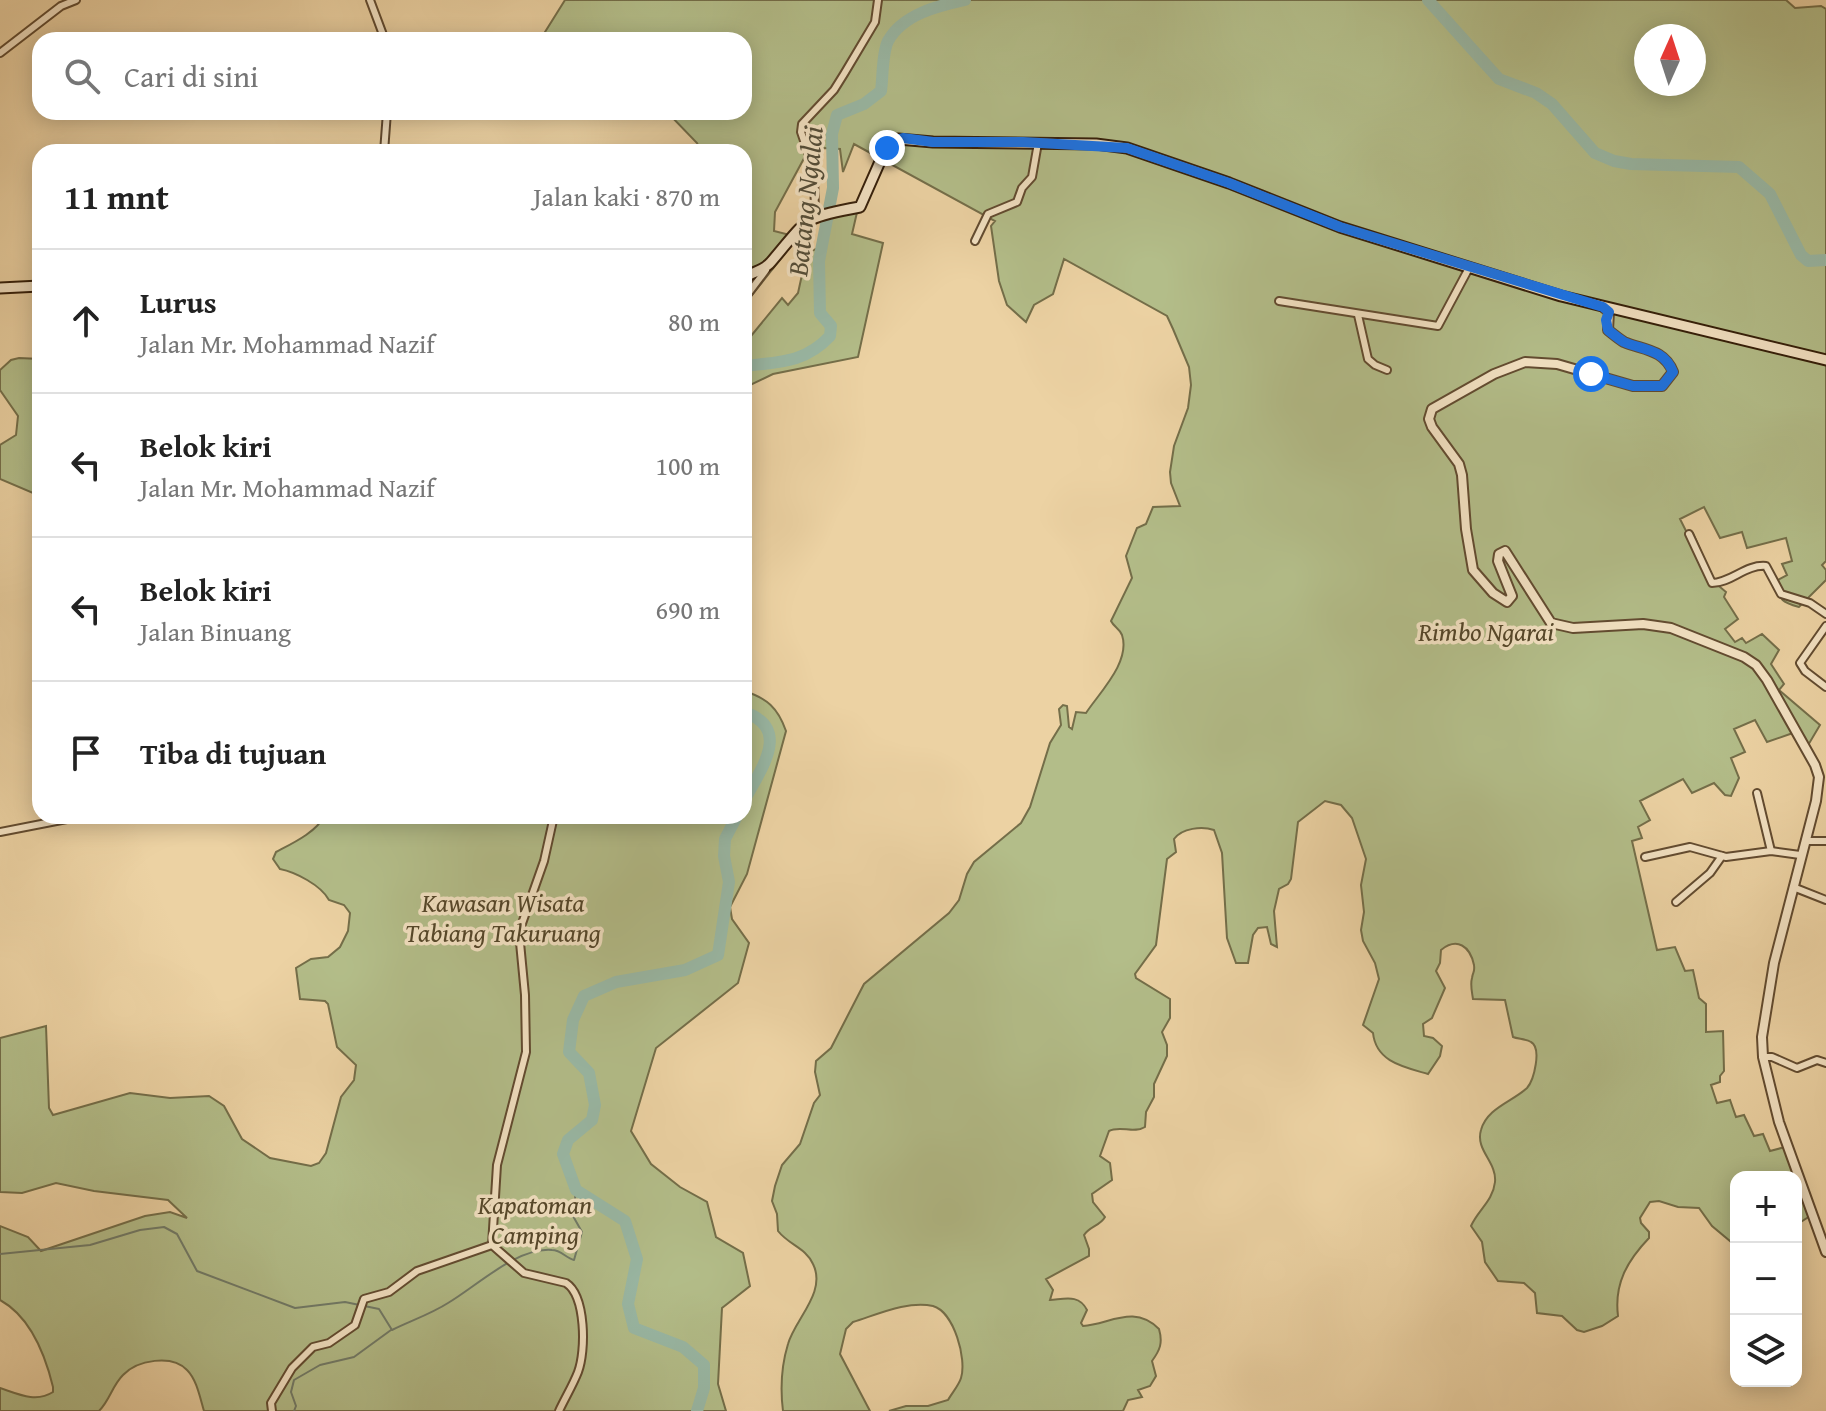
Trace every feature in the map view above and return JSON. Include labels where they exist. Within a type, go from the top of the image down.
[{"type":"main road","points":[[752,274],[769,265],[797,229],[817,215],[860,207],[882,157],[890,144],[898,139],[1096,144],[1127,148],[1229,183],[1340,227],[1469,268],[1603,307],[1826,360]]},
{"type":"main road","points":[[0,288],[32,286]]},
{"type":"street","points":[[0,53],[61,6],[76,0]]},
{"type":"street","points":[[370,0],[382,32]]},
{"type":"street","points":[[817,215],[814,170],[801,132],[802,124],[844,74],[875,22],[878,0]]},
{"type":"street","points":[[385,144],[386,120]]},
{"type":"street","points":[[975,241],[988,214],[1017,202],[1022,188],[1032,177],[1038,143]]},
{"type":"street","points":[[752,288],[769,265]]},
{"type":"street","points":[[1279,301],[1438,326],[1469,268]]},
{"type":"street","points":[[1603,307],[1609,312],[1606,320],[1608,330],[1623,342],[1649,348],[1670,364],[1673,372],[1662,386],[1633,386],[1557,364],[1525,362],[1494,374],[1439,404],[1429,414],[1432,427],[1459,464],[1473,570],[1499,599],[1510,601],[1512,596],[1498,561],[1499,554],[1505,551],[1551,623],[1573,628],[1643,624],[1671,628],[1744,657],[1756,665],[1767,680],[1822,774],[1800,855],[1763,1023],[1763,1057],[1779,1122],[1826,1252]]},
{"type":"street","points":[[1358,315],[1368,359],[1387,370]]},
{"type":"street","points":[[1689,534],[1712,583],[1720,583],[1755,566],[1766,566],[1781,594],[1810,603],[1826,614]]},
{"type":"street","points":[[1826,626],[1800,663],[1805,671],[1826,687]]},
{"type":"street","points":[[1757,793],[1771,851]]},
{"type":"street","points":[[0,832],[41,824]]},
{"type":"street","points":[[492,1245],[497,1165],[526,1052],[519,932],[544,861],[552,824]]},
{"type":"street","points":[[1805,841],[1826,841]]},
{"type":"street","points":[[1645,857],[1690,847],[1732,858],[1771,851],[1800,855]]},
{"type":"street","points":[[1676,902],[1710,873],[1722,856]]},
{"type":"street","points":[[1793,887],[1826,900]]},
{"type":"street","points":[[1763,1057],[1772,1057],[1797,1068],[1817,1060],[1826,1063]]},
{"type":"street","points":[[492,1245],[515,1267],[530,1276],[566,1283],[578,1297],[582,1358],[559,1411]]},
{"type":"street","points":[[272,1411],[271,1403],[292,1368],[313,1347],[329,1343],[355,1325],[364,1299],[389,1292],[417,1271],[492,1245]]},
{"type":"green space","name":"Rimbo Ngarai","points":[[565,0],[1786,0],[1795,8],[1821,6],[1826,9],[1826,561],[1822,565],[1826,570],[1826,580],[1799,607],[1787,603],[1780,595],[1778,580],[1787,575],[1782,564],[1792,561],[1786,538],[1747,548],[1742,532],[1720,538],[1704,507],[1680,519],[1688,535],[1693,533],[1714,582],[1726,592],[1724,597],[1738,619],[1725,629],[1735,642],[1742,638],[1746,643],[1762,634],[1779,650],[1771,664],[1784,684],[1779,690],[1820,725],[1807,747],[1793,733],[1767,742],[1755,720],[1734,729],[1745,752],[1731,758],[1739,778],[1731,796],[1725,795],[1714,783],[1692,793],[1683,779],[1640,801],[1650,820],[1638,827],[1642,838],[1632,841],[1657,950],[1675,947],[1685,971],[1693,970],[1699,998],[1706,1004],[1706,1032],[1723,1031],[1724,1071],[1720,1082],[1711,1085],[1717,1103],[1730,1100],[1736,1117],[1744,1115],[1754,1136],[1763,1134],[1770,1151],[1789,1146],[1796,1171],[1730,1171],[1730,1241],[1712,1226],[1699,1208],[1650,1202],[1640,1218],[1649,1232],[1649,1238],[1634,1255],[1620,1283],[1618,1316],[1584,1332],[1577,1330],[1562,1316],[1537,1313],[1535,1293],[1524,1283],[1498,1281],[1485,1262],[1482,1242],[1471,1226],[1491,1195],[1495,1182],[1493,1168],[1481,1144],[1481,1130],[1494,1111],[1530,1084],[1536,1064],[1534,1045],[1513,1037],[1505,1000],[1473,999],[1472,958],[1466,948],[1452,944],[1441,950],[1436,971],[1445,988],[1432,1018],[1423,1024],[1424,1036],[1433,1038],[1442,1046],[1440,1056],[1428,1074],[1393,1062],[1379,1051],[1373,1033],[1363,1025],[1379,979],[1361,930],[1364,912],[1361,885],[1366,859],[1352,818],[1341,805],[1325,801],[1298,822],[1291,879],[1279,889],[1274,911],[1277,947],[1271,944],[1267,927],[1258,928],[1253,935],[1248,963],[1236,963],[1227,938],[1222,853],[1214,830],[1198,828],[1182,832],[1174,839],[1176,852],[1167,859],[1156,945],[1135,974],[1136,978],[1170,999],[1170,1018],[1162,1032],[1167,1056],[1154,1084],[1154,1097],[1146,1112],[1145,1127],[1109,1131],[1100,1156],[1110,1163],[1112,1180],[1092,1194],[1093,1202],[1105,1217],[1084,1235],[1089,1256],[1046,1279],[1053,1290],[1050,1300],[1071,1299],[1084,1305],[1087,1310],[1081,1323],[1083,1326],[1131,1317],[1150,1322],[1159,1329],[1160,1346],[1152,1361],[1156,1376],[1150,1386],[1138,1390],[1142,1397],[1128,1400],[1123,1411],[889,1411],[948,1400],[961,1378],[962,1360],[953,1326],[933,1306],[913,1305],[853,1322],[846,1329],[840,1354],[870,1411],[783,1411],[782,1377],[786,1352],[813,1295],[816,1274],[806,1254],[778,1231],[772,1201],[782,1165],[800,1144],[814,1103],[820,1095],[816,1061],[831,1048],[864,984],[949,913],[959,900],[974,862],[1021,823],[1030,807],[1050,743],[1061,725],[1059,709],[1067,706],[1069,727],[1072,729],[1076,712],[1086,713],[1118,666],[1124,645],[1122,635],[1111,621],[1132,578],[1126,556],[1137,528],[1146,524],[1153,507],[1180,506],[1170,472],[1174,446],[1188,408],[1191,385],[1189,367],[1167,316],[1064,259],[1053,294],[1034,305],[1026,322],[1007,305],[999,281],[991,226],[995,221],[854,144],[843,172],[840,149],[808,151],[775,212],[774,231],[798,237],[752,295],[752,144],[697,144],[675,120],[752,120],[752,32],[545,32]]},
{"type":"green space","points":[[858,208],[852,234],[883,243],[858,357],[773,374],[752,384],[752,335],[782,298],[788,305],[798,293],[807,252],[820,248],[830,213]]},
{"type":"green space","points":[[32,359],[32,493],[0,479],[0,445],[16,435],[18,416],[0,390],[0,370],[11,360]]},
{"type":"green space","points":[[752,694],[771,705],[779,716],[786,731],[747,874],[730,907],[732,919],[749,943],[738,983],[656,1048],[631,1131],[651,1164],[680,1187],[707,1202],[716,1237],[743,1253],[750,1286],[722,1308],[718,1384],[726,1411],[204,1411],[198,1389],[187,1370],[173,1362],[155,1361],[129,1370],[119,1379],[99,1411],[0,1411],[0,1388],[20,1395],[40,1397],[53,1392],[53,1387],[46,1362],[28,1326],[0,1300],[0,1226],[28,1237],[41,1251],[145,1216],[170,1212],[187,1218],[168,1200],[56,1183],[22,1193],[0,1192],[0,1038],[46,1026],[49,1108],[53,1115],[130,1093],[170,1098],[209,1096],[224,1106],[242,1139],[270,1158],[311,1166],[319,1163],[326,1153],[341,1097],[354,1080],[356,1065],[337,1047],[328,1004],[325,1001],[300,999],[296,968],[311,959],[328,957],[340,947],[348,931],[350,913],[344,905],[329,900],[307,880],[280,869],[273,859],[276,852],[319,824],[752,824]]},
{"type":"green space","name":"Rimbo Ngarai","points":[[1802,1189],[1810,1216],[1802,1221]]},
{"type":"waterway","name":"Batang Ngalai","points":[[752,365],[801,356],[830,336],[831,326],[820,313],[819,261],[833,188],[832,134],[837,115],[864,104],[881,91],[886,46],[903,24],[933,8],[965,0]]},
{"type":"waterway","points":[[1428,0],[1499,79],[1536,93],[1552,104],[1595,153],[1631,164],[1739,167],[1770,194],[1801,255],[1808,261],[1826,260]]},
{"type":"waterway","name":"Batang Ngalai","points":[[752,716],[767,729],[770,739],[764,764],[752,786]]},
{"type":"waterway","name":"Batang Ngalai","points":[[697,1411],[704,1388],[704,1365],[683,1347],[634,1328],[628,1304],[637,1259],[625,1221],[576,1190],[563,1154],[568,1140],[592,1120],[595,1105],[589,1073],[569,1052],[573,1020],[584,996],[616,982],[685,970],[718,955],[729,882],[724,856],[725,839],[733,824]]},
{"type":"waterway","points":[[0,1254],[90,1245],[140,1230],[164,1227],[177,1234],[197,1271],[295,1308],[345,1302],[379,1309],[392,1330],[441,1307],[525,1255],[555,1250],[574,1260],[582,1232],[573,1216],[576,1190]]},
{"type":"waterway","points":[[294,1411],[296,1406],[291,1392],[294,1380],[320,1365],[354,1357],[391,1330]]},
{"type":"route","points":[[887,148],[893,141],[903,138],[923,142],[1096,144],[1127,148],[1229,183],[1340,227],[1603,307],[1609,312],[1606,320],[1608,330],[1623,342],[1649,348],[1659,354],[1670,364],[1673,372],[1662,386],[1633,386],[1591,374]]},
{"type":"park label","name":"Kawasan Wisata Tabiang Takuruang","points":[[503,918]]},
{"type":"park label","name":"Kapatoman Camping","points":[[535,1220]]}]
